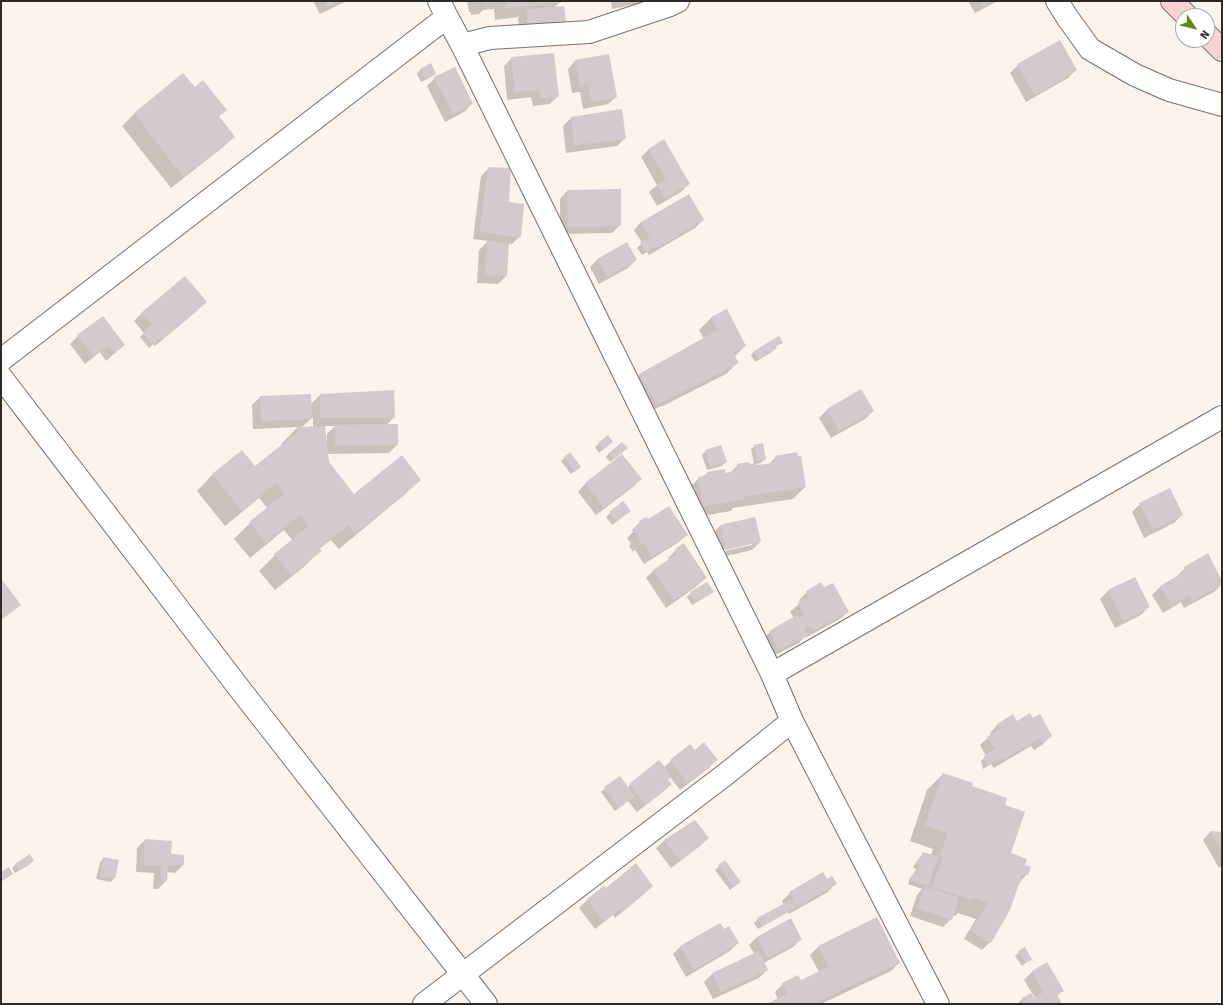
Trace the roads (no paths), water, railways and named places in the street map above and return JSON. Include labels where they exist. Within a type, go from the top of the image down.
[{"type":"street","points":[[462,45],[490,38],[589,32],[678,1]]},
{"type":"street","points":[[1057,1],[1066,17],[1090,49],[1134,75],[1169,90],[1222,105]]},
{"type":"street","points":[[1,360],[443,9],[772,674],[792,721],[938,1004]]},
{"type":"street","points":[[1,378],[234,682],[486,1004]]},
{"type":"street","points":[[772,674],[1222,417]]},
{"type":"street","points":[[424,1004],[726,774],[792,721]]}]
